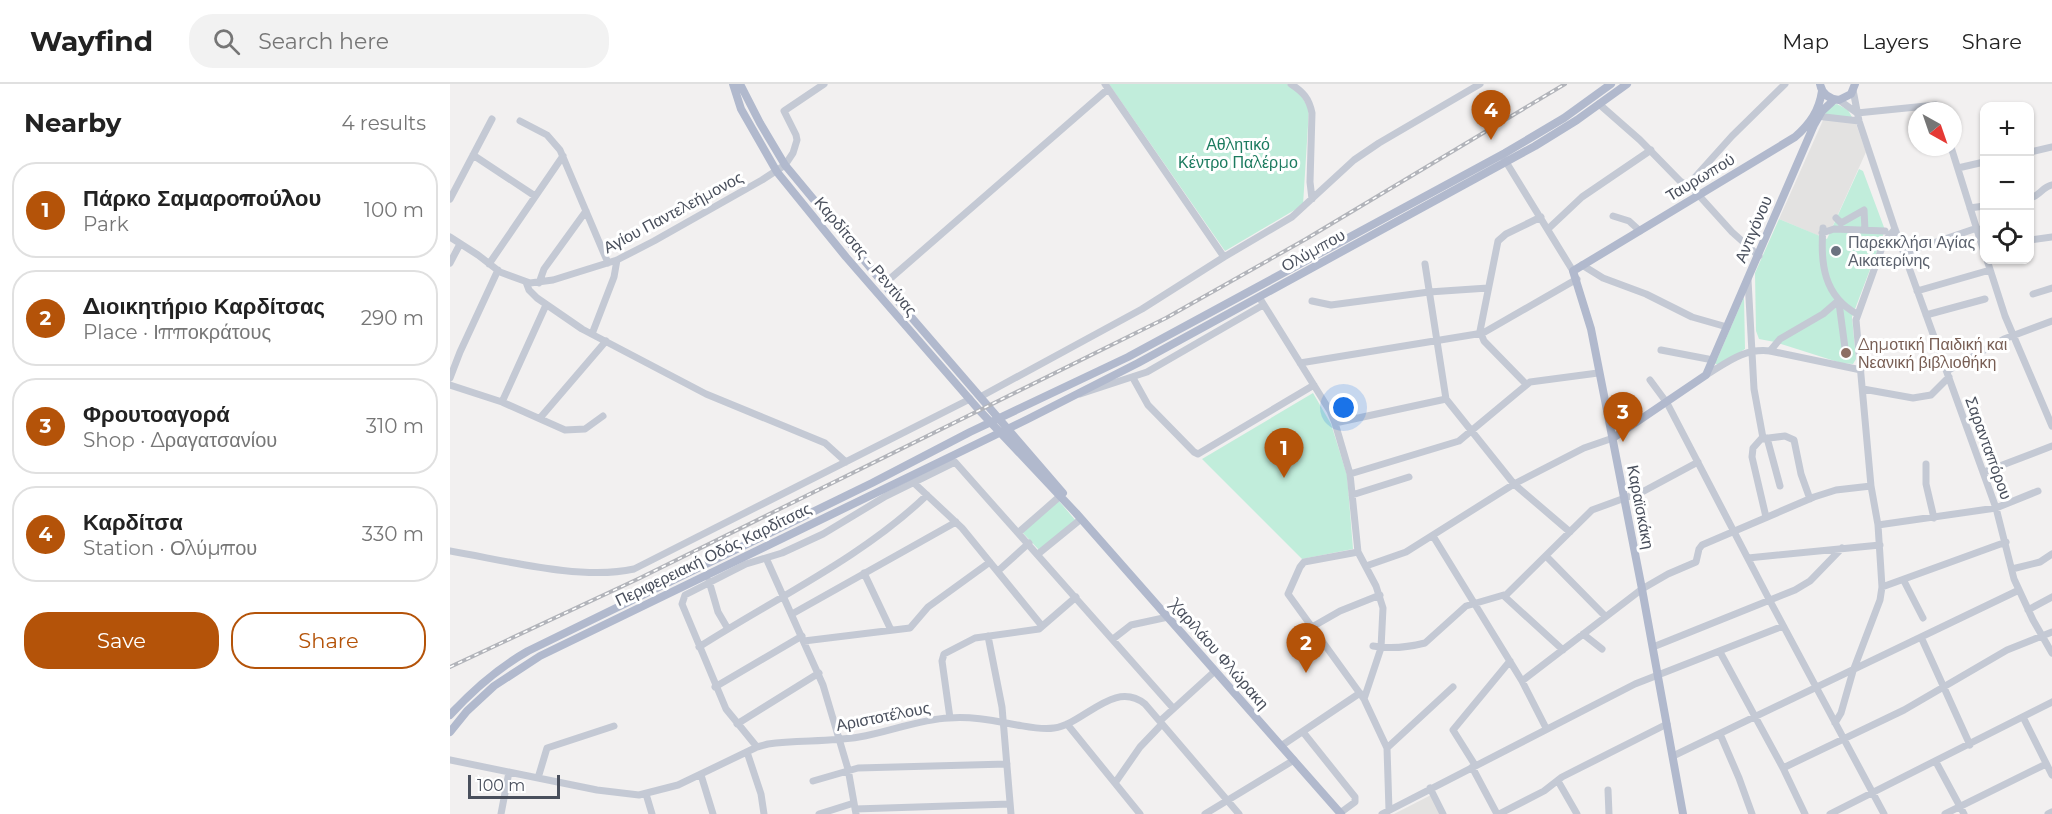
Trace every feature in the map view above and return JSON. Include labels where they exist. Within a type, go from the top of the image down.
[{"type":"main road","name":"Καρδίτσας - Ρεντίνας","points":[[733,84],[741,109],[777,171],[904,325],[970,399],[1003,430]]},
{"type":"main road","name":"Καρδίτσας - Ρεντίνας","points":[[740,84],[785,165],[980,397],[994,420]]},
{"type":"main road","name":"Ολύμπου","points":[[1003,430],[1261,301],[1504,158],[1611,84]]},
{"type":"main road","name":"Ολύμπου","points":[[994,420],[1128,357],[1504,158],[1553,135],[1627,84]]},
{"type":"main road","points":[[1821,86],[1827,97],[1837,100]]},
{"type":"main road","name":"Ταυρωπού","points":[[1575,275],[1582,265],[1795,138],[1816,116],[1821,86]]},
{"type":"main road","name":"Αντιγόνου","points":[[1706,375],[1759,256],[1816,116],[1837,100],[1848,97],[1854,87]]},
{"type":"main road","name":"Καραϊσκάκη","points":[[1575,275],[1591,329],[1642,589],[1673,756],[1680,813]]},
{"type":"main road","points":[[904,325],[912,318]]},
{"type":"main road","points":[[1612,438],[1706,375]]},
{"type":"main road","name":"Περιφερειακή Οδός Καρδίτσας","points":[[450,715],[495,672],[528,651],[872,483],[994,420]]},
{"type":"main road","points":[[1021,445],[1019,432],[1024,420]]},
{"type":"main road","name":"Περιφερειακή Οδός Καρδίτσας","points":[[450,732],[485,694],[528,662],[1003,430]]},
{"type":"main road","name":"Χαριλάου Φλώρακη","points":[[1003,430],[1021,445],[1069,499],[1079,516]]},
{"type":"main road","name":"Χαριλάου Φλώρακη","points":[[1003,430],[1059,497],[1079,516],[1341,814]]},
{"type":"street","points":[[785,165],[793,153],[796,135],[784,111],[824,84]]},
{"type":"street","points":[[1291,84],[1304,93],[1311,105],[1310,182],[1312,199]]},
{"type":"street","points":[[980,397],[1142,309],[1292,217],[1354,160],[1480,84]]},
{"type":"street","points":[[1688,184],[1732,136],[1785,84]]},
{"type":"street","points":[[884,284],[1106,86],[1224,257]]},
{"type":"street","name":"Σαρανταπόρου","points":[[1854,87],[1858,117],[1917,291],[1984,472],[2019,590],[2052,653]]},
{"type":"street","points":[[1837,100],[1858,117]]},
{"type":"street","points":[[1599,104],[1651,150],[1680,181],[1688,184],[1759,256]]},
{"type":"street","points":[[1816,116],[1858,117],[1908,109]]},
{"type":"street","points":[[450,199],[492,119]]},
{"type":"street","points":[[520,121],[547,135],[563,156],[608,262]]},
{"type":"street","points":[[2034,151],[2052,147]]},
{"type":"street","points":[[1548,229],[1582,197],[1651,150]]},
{"type":"street","points":[[473,155],[534,196]]},
{"type":"street","points":[[489,264],[563,156]]},
{"type":"street","points":[[1954,156],[1980,237]]},
{"type":"street","name":"Καραϊσκάκη","points":[[1504,158],[1575,275]]},
{"type":"street","points":[[1958,168],[1980,163]]},
{"type":"street","name":"Αγίου Παντελεήμονος","points":[[450,237],[512,278],[539,283],[553,280],[617,260],[785,165]]},
{"type":"street","points":[[2034,196],[2043,188],[2052,185]]},
{"type":"street","points":[[1970,208],[1980,207]]},
{"type":"street","points":[[1836,218],[1841,223],[1864,210],[1865,230]]},
{"type":"street","points":[[539,283],[544,269],[586,211]]},
{"type":"street","points":[[1613,216],[1629,221],[1640,231]]},
{"type":"street","points":[[1526,384],[1486,345],[1480,334],[1495,248],[1499,240],[1506,234],[1541,217]]},
{"type":"street","points":[[1904,253],[1977,228]]},
{"type":"street","points":[[1845,348],[1838,302],[1825,276],[1822,231],[1834,229],[1885,231]]},
{"type":"street","points":[[1835,723],[1841,713],[1852,671],[1880,600],[1882,587],[1878,525],[1871,486],[1856,331],[1857,314],[1886,239],[1895,229]]},
{"type":"street","points":[[2034,240],[2051,239]]},
{"type":"street","points":[[450,262],[460,244]]},
{"type":"street","points":[[592,334],[614,277],[617,260]]},
{"type":"street","points":[[1425,264],[1446,399],[1514,484],[1570,532]]},
{"type":"street","points":[[1988,264],[2001,305],[2052,426]]},
{"type":"street","points":[[1582,265],[1603,278],[1646,294],[1686,315],[1727,327]]},
{"type":"street","points":[[450,378],[498,270]]},
{"type":"street","points":[[1917,291],[1990,270]]},
{"type":"street","points":[[1300,363],[1480,334],[1498,326],[1575,275]]},
{"type":"street","points":[[1748,280],[1756,404],[1780,486]]},
{"type":"street","points":[[526,282],[531,293],[546,305],[592,334],[706,394],[825,443],[846,462]]},
{"type":"street","points":[[1312,301],[1331,305],[1429,292],[1488,288]]},
{"type":"street","points":[[2033,294],[2052,288]]},
{"type":"street","points":[[1926,315],[1985,299]]},
{"type":"street","points":[[1069,397],[1147,372],[1261,301],[1314,385],[1335,423],[1350,474],[1358,552],[1380,595],[1383,613],[1377,647],[1362,696],[1281,746]]},
{"type":"street","points":[[1838,302],[1857,314]]},
{"type":"street","points":[[1770,351],[1780,339],[1823,314],[1838,302]]},
{"type":"street","points":[[502,402],[546,305]]},
{"type":"street","points":[[1863,389],[1914,398],[1931,395],[1948,374],[2014,336],[2052,321]]},
{"type":"street","points":[[540,417],[606,341]]},
{"type":"street","points":[[1661,350],[1713,360]]},
{"type":"street","points":[[1706,375],[1751,350],[1770,351],[1861,370]]},
{"type":"street","points":[[1350,474],[1459,441],[1526,384],[1538,380],[1599,373]]},
{"type":"street","points":[[1133,378],[1148,405],[1198,454],[1314,385]]},
{"type":"street","points":[[1650,381],[1667,403],[1884,814]]},
{"type":"street","points":[[450,386],[502,402],[540,417],[559,428],[585,429],[603,416]]},
{"type":"street","points":[[450,551],[563,569],[621,572],[647,564],[970,399]]},
{"type":"street","points":[[1335,423],[1446,399]]},
{"type":"street","points":[[1766,517],[1752,457],[1756,444],[1765,438],[1788,436],[1794,440],[1810,499]]},
{"type":"street","points":[[1366,566],[1406,552],[1514,484],[1584,448],[1612,438]]},
{"type":"street","points":[[1984,472],[2052,446]]},
{"type":"street","points":[[757,747],[736,724],[715,687],[682,604],[685,595],[746,564],[823,534],[886,496],[955,462],[1173,708]]},
{"type":"street","points":[[1377,647],[1425,643],[1466,606],[1474,602],[1504,596],[1592,510],[1644,491],[1698,462]]},
{"type":"street","points":[[1926,464],[1926,484],[1934,518]]},
{"type":"street","points":[[1352,495],[1409,477]]},
{"type":"street","points":[[914,483],[956,522],[1042,627]]},
{"type":"street","points":[[1522,681],[1642,589],[1668,574],[1694,564],[1698,560],[1699,549],[1702,545],[1836,489],[1871,486]]},
{"type":"street","points":[[1878,525],[1996,508],[2038,490]]},
{"type":"street","points":[[699,647],[783,596],[896,522],[927,495]]},
{"type":"street","points":[[1019,532],[1059,497]]},
{"type":"street","points":[[1038,554],[1079,516]]},
{"type":"street","points":[[792,614],[956,522]]},
{"type":"street","points":[[1433,536],[1522,681],[1546,728]]},
{"type":"street","points":[[1882,587],[1904,581],[2006,542]]},
{"type":"street","points":[[998,571],[1029,543]]},
{"type":"street","points":[[1748,558],[1880,545]]},
{"type":"street","points":[[1653,646],[1770,601],[1806,584],[1842,549]]},
{"type":"street","points":[[1358,552],[1304,562],[1288,594],[1362,696],[1387,748],[1385,812],[1546,728],[1658,674],[1783,626]]},
{"type":"street","points":[[2012,569],[2040,562],[2052,554]]},
{"type":"street","points":[[1546,556],[1605,616]]},
{"type":"street","points":[[766,558],[819,673],[848,769],[855,809]]},
{"type":"street","points":[[715,687],[803,638],[904,630],[912,627],[928,607],[990,562]]},
{"type":"street","points":[[864,573],[891,630]]},
{"type":"street","points":[[709,581],[718,612],[728,629]]},
{"type":"street","points":[[1904,581],[1923,618]]},
{"type":"street","points":[[1673,756],[2019,590]]},
{"type":"street","points":[[1312,627],[1340,611],[1380,595]]},
{"type":"street","points":[[1504,596],[1563,650]]},
{"type":"street","points":[[950,718],[942,658],[945,653],[970,640],[1038,629],[1076,597]]},
{"type":"street","points":[[2028,610],[2052,597]]},
{"type":"street","points":[[1113,639],[1131,625],[1168,617]]},
{"type":"street","points":[[1783,768],[1904,711],[2007,650],[2052,632]]},
{"type":"street","points":[[1583,634],[1602,649]]},
{"type":"street","points":[[988,636],[1004,723],[1011,814]]},
{"type":"street","points":[[1921,637],[1970,745]]},
{"type":"street","points":[[1720,652],[1783,768],[1805,814]]},
{"type":"street","points":[[1510,661],[1453,730],[1498,814],[1667,724]]},
{"type":"street","points":[[1115,783],[1140,747],[1173,708],[1215,671]]},
{"type":"street","points":[[736,724],[819,673]]},
{"type":"street","points":[[1387,748],[1453,687]]},
{"type":"street","name":"Αριστοτέλους","points":[[450,760],[597,790],[629,795],[646,794],[672,788],[757,747],[782,742],[839,740],[950,718],[1047,729],[1067,724],[1106,702],[1125,696],[1141,701],[1239,814]]},
{"type":"street","points":[[1830,814],[2052,702]]},
{"type":"street","points":[[2023,717],[2052,775]]},
{"type":"street","points":[[1067,724],[1140,814]]},
{"type":"street","points":[[538,778],[547,748],[614,726]]},
{"type":"street","points":[[1303,732],[1356,797],[1354,802],[1341,814]]},
{"type":"street","points":[[1720,734],[1752,814]]},
{"type":"street","points":[[747,752],[761,794],[764,814]]},
{"type":"street","points":[[1204,814],[1294,760]]},
{"type":"street","points":[[1936,762],[1961,811]]},
{"type":"street","points":[[813,781],[848,769],[981,763],[1007,764]]},
{"type":"street","points":[[1945,814],[1961,811],[2046,764]]},
{"type":"street","points":[[501,814],[509,772]]},
{"type":"street","points":[[701,775],[713,814]]},
{"type":"street","points":[[1558,781],[1577,814]]},
{"type":"street","points":[[1431,788],[1443,814]]},
{"type":"street","points":[[1608,790],[1609,814]]},
{"type":"street","points":[[646,794],[652,814]]},
{"type":"street","points":[[819,814],[855,809],[1010,804]]},
{"type":"shaded area","points":[[1824,118],[1855,121],[1866,152],[1830,232],[1822,228],[1819,236],[1779,219]]},
{"type":"shaded area","points":[[1431,795],[1440,814],[1394,814]]},
{"type":"green space","name":"Αθλητικό Κέντρο Παλέρμο","points":[[1109,84],[1287,84],[1299,92],[1309,109],[1303,205],[1225,251]]},
{"type":"green space","points":[[1837,104],[1848,110],[1853,119],[1822,116],[1832,105]]},
{"type":"green space","points":[[1859,169],[1863,171],[1885,230],[1852,317],[1856,359],[1853,364],[1841,363],[1759,339],[1756,331],[1755,273],[1779,219],[1827,239]]},
{"type":"green space","points":[[1744,297],[1745,349],[1721,364],[1715,364]]},
{"type":"green space","points":[[1313,393],[1331,424],[1347,475],[1353,549],[1302,559],[1202,459]]},
{"type":"green space","points":[[1059,501],[1076,521],[1040,551],[1022,532]]},
{"type":"railway","points":[[450,667],[640,578],[1166,318],[1306,239],[1565,84]]},
{"type":"place","name":"Καρδίτσα","points":[[1491,140]]},
{"type":"place","name":"Παρεκκλήσι Αγίας Αικατερίνης","points":[[1836,251]]},
{"type":"place","name":"Δημοτική Παιδική και Νεανική βιβλιοθήκη","points":[[1846,353]]},
{"type":"place","name":"Φρουτοαγορά","points":[[1623,442]]},
{"type":"place","name":"Πάρκο Σαμαροπούλου","points":[[1284,478]]},
{"type":"place","name":"Διοικητήριο Καρδίτσας","points":[[1306,673]]}]
